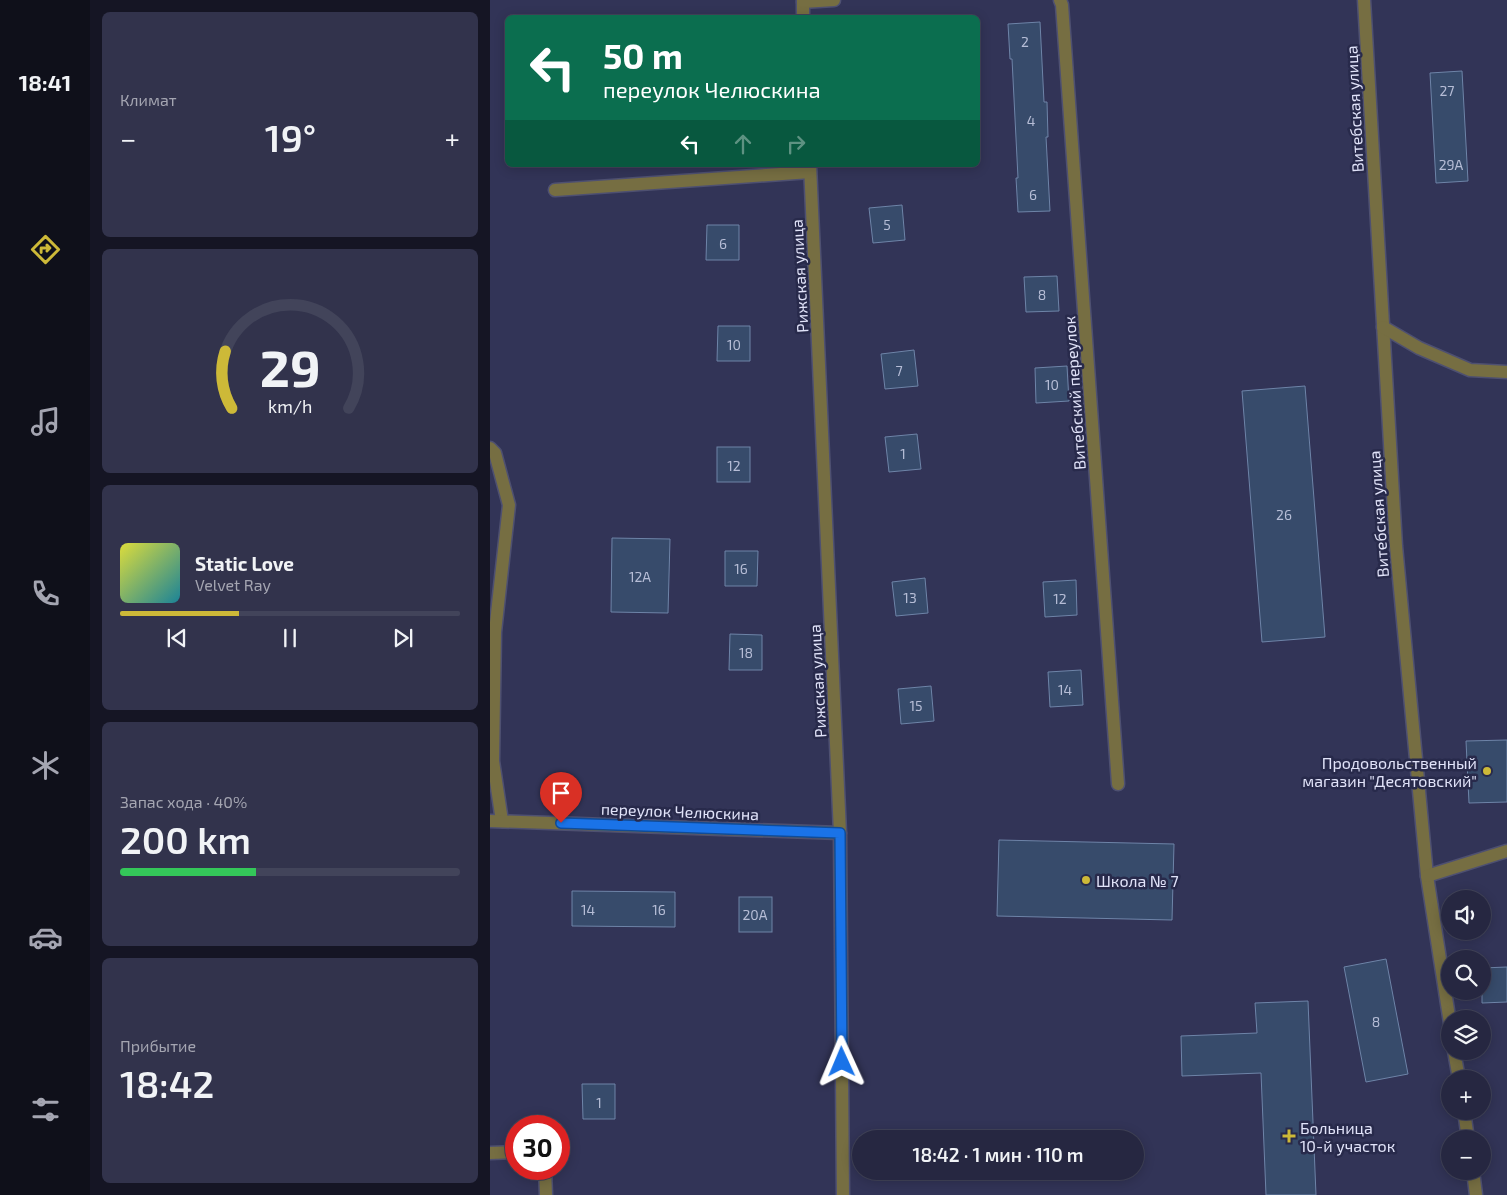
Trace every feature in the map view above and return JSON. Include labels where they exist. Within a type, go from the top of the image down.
[{"type":"street","points":[[803,15],[803,1],[834,0]]},
{"type":"street","name":"Витебский переулок","points":[[1060,0],[1064,24],[1118,784]]},
{"type":"street","name":"Витебская улица","points":[[1364,0],[1396,546],[1428,876],[1448,1010]]},
{"type":"street","points":[[556,190],[810,168]]},
{"type":"street","name":"Рижская улица","points":[[810,168],[840,833],[843,1195]]},
{"type":"street","points":[[1383,327],[1419,348],[1470,370],[1507,372]]},
{"type":"street","points":[[490,448],[495,453],[509,504],[495,642],[493,761],[496,821]]},
{"type":"street","name":"переулок Челюскина","points":[[496,821],[840,833]]},
{"type":"street","points":[[1428,876],[1507,851]]},
{"type":"street","points":[[490,1153],[505,1152]]},
{"type":"street","points":[[545,1180],[546,1195]]},
{"type":"street","points":[[1474,1180],[1476,1195]]},
{"type":"building","points":[[1040,22],[1044,102],[1047,102],[1048,137],[1046,137],[1050,211],[1018,212],[1012,59],[1010,59],[1008,24]]},
{"type":"building","points":[[1462,71],[1468,181],[1436,183],[1430,73]]},
{"type":"building","points":[[902,205],[905,240],[873,243],[869,208]]},
{"type":"building","points":[[707,225],[739,225],[739,260],[706,260]]},
{"type":"building","points":[[1057,276],[1059,311],[1026,312],[1024,277]]},
{"type":"building","points":[[718,326],[750,326],[750,361],[717,361]]},
{"type":"building","points":[[914,350],[918,386],[885,389],[881,354]]},
{"type":"building","points":[[1067,366],[1069,401],[1036,403],[1035,368]]},
{"type":"building","points":[[1305,386],[1325,637],[1262,642],[1242,391]]},
{"type":"building","points":[[917,434],[921,469],[889,472],[885,437]]},
{"type":"building","points":[[717,447],[750,447],[750,482],[717,482]]},
{"type":"building","points":[[612,538],[670,539],[668,613],[611,612]]},
{"type":"building","points":[[725,551],[758,551],[757,586],[725,586]]},
{"type":"building","points":[[925,578],[928,613],[896,616],[892,582]]},
{"type":"building","points":[[1076,580],[1077,615],[1045,617],[1043,582]]},
{"type":"building","points":[[730,634],[762,635],[762,670],[729,670]]},
{"type":"building","points":[[1081,670],[1083,705],[1050,707],[1048,672]]},
{"type":"building","points":[[931,686],[934,721],[901,724],[898,689]]},
{"type":"building","name":"Продовольственный магазин \"Деcятовский\"","points":[[1507,740],[1507,802],[1469,803],[1466,741]]},
{"type":"building","name":"Школа № 7","points":[[999,840],[1174,844],[1172,920],[997,916]]},
{"type":"building","points":[[572,891],[675,892],[675,927],[572,926]]},
{"type":"building","points":[[739,897],[772,897],[772,932],[739,932]]},
{"type":"building","name":"Больница 10-й участок","points":[[1386,959],[1408,1074],[1366,1082],[1344,967]]},
{"type":"building","points":[[1507,967],[1507,1002],[1482,1003],[1482,1000],[1491,1000],[1491,968]]},
{"type":"building","name":"Больница 10-й участок","points":[[1308,1001],[1316,1195],[1266,1195],[1261,1073],[1182,1076],[1181,1036],[1257,1033],[1255,1003]]},
{"type":"building","points":[[582,1084],[615,1084],[615,1119],[583,1119]]},
{"type":"place","name":"Продовольственный магазин \"Деcятовский\"","points":[[1487,771]]},
{"type":"place","name":"Школа № 7","points":[[1086,880]]},
{"type":"place","name":"Больница 10-й участок","points":[[1289,1136]]},
{"type":"route","points":[[561,823],[840,833],[842,1062]]}]
